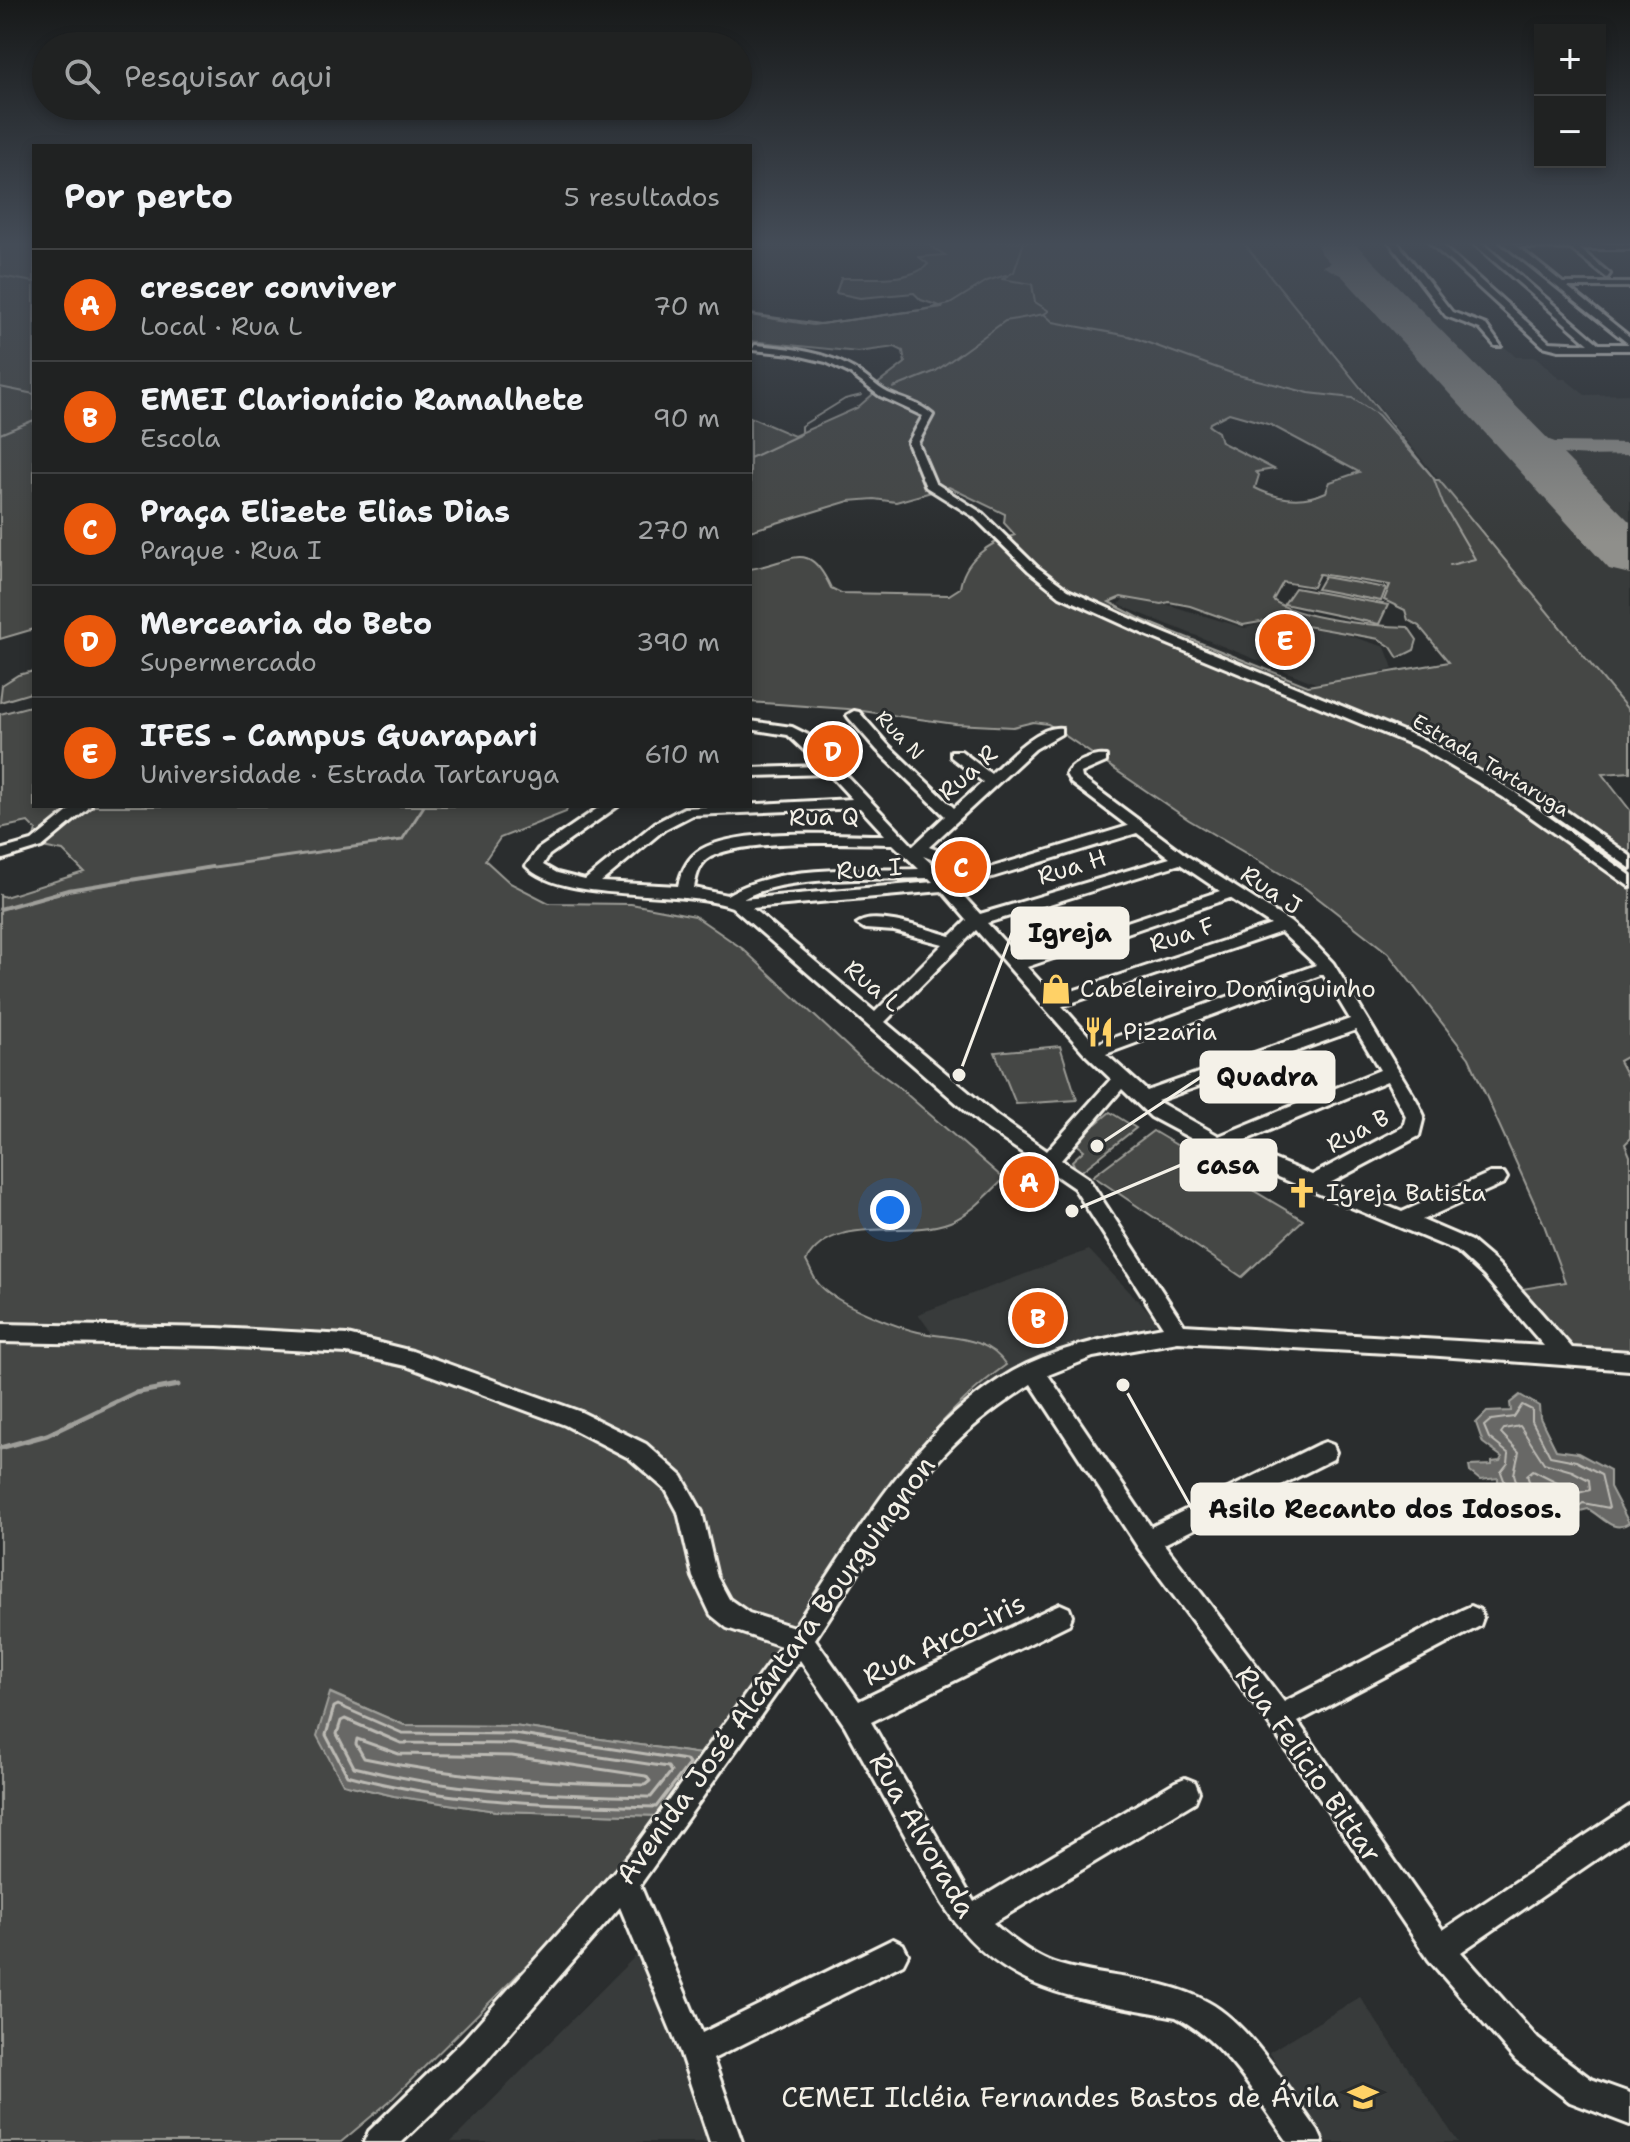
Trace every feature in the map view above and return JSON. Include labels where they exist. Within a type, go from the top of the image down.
[{"type":"street","points":[[1544,342],[1597,347],[1630,344]]},
{"type":"street","points":[[1591,342],[1597,347]]},
{"type":"street","name":"Estrada Tartaruga","points":[[753,345],[838,358],[869,373],[887,389],[935,409],[938,421],[926,438],[926,446],[929,460],[942,485],[983,509],[1066,583],[1109,605],[1374,711],[1439,742],[1547,804],[1630,863]]},
{"type":"street","name":"Estrada Tartaruga","points":[[753,345],[830,360],[857,374],[884,395],[922,409],[928,415],[913,443],[930,485],[978,515],[1033,569],[1064,593],[1150,632],[1427,746],[1508,794],[1630,882]]},
{"type":"street","name":"Rua N","points":[[854,715],[882,747],[953,816]]},
{"type":"street","points":[[752,725],[772,726],[798,734],[897,839],[916,851],[986,874]]},
{"type":"street","name":"Rua R","points":[[916,851],[1036,741],[1056,731]]},
{"type":"street","points":[[956,754],[991,781]]},
{"type":"street","name":"Rua J","points":[[1101,759],[1075,770],[1074,777],[1138,828],[1284,926],[1327,967],[1415,1116]]},
{"type":"street","points":[[752,772],[833,770]]},
{"type":"street","points":[[588,885],[660,826],[689,811],[866,803]]},
{"type":"street","points":[[0,855],[37,844],[82,808]]},
{"type":"street","points":[[608,808],[543,852],[533,863],[547,875],[588,885],[685,892],[734,902],[752,887],[782,879],[933,873]]},
{"type":"street","name":"Rua I","points":[[734,902],[946,886],[1138,828]]},
{"type":"street","name":"Rua Q","points":[[685,892],[690,869],[697,859],[724,844],[897,839]]},
{"type":"street","points":[[916,851],[1093,1052],[1143,1099],[1175,1123],[1218,1144],[1472,1251],[1565,1355]]},
{"type":"street","name":"Rua H","points":[[975,921],[1182,859]]},
{"type":"street","points":[[1015,965],[1231,892]]},
{"type":"street","name":"Rua L","points":[[734,902],[990,1121],[1081,1183],[1178,1333]]},
{"type":"street","points":[[875,1022],[975,921]]},
{"type":"street","points":[[865,924],[895,926],[954,942]]},
{"type":"street","name":"Rua F","points":[[1050,1004],[1284,926]]},
{"type":"street","points":[[1093,1052],[1327,967]]},
{"type":"street","points":[[1143,1099],[1360,1022]]},
{"type":"street","points":[[1218,1144],[1389,1073]]},
{"type":"street","points":[[1050,1160],[1121,1079]]},
{"type":"street","name":"Rua B","points":[[1313,1183],[1406,1136],[1414,1128],[1415,1116]]},
{"type":"street","points":[[1404,1220],[1497,1178]]},
{"type":"street","points":[[0,1333],[338,1342],[417,1360],[479,1388],[562,1414],[627,1444],[674,1483],[686,1501],[703,1563],[720,1606],[749,1625],[799,1641]]},
{"type":"street","name":"Avenida José Alcântara Bourguingnon","points":[[380,2142],[474,2051],[624,1882],[799,1641],[910,1478],[944,1439],[983,1404],[1034,1371],[1091,1349],[1178,1333],[1630,1361]]},
{"type":"street","name":"Rua Felicio Bittar","points":[[1034,1371],[1147,1541],[1280,1718],[1439,1950],[1527,2050],[1581,2091],[1630,2109]]},
{"type":"street","points":[[1147,1541],[1325,1452]]},
{"type":"street","name":"Rua Arco-iris","points":[[854,1717],[1060,1616]]},
{"type":"street","points":[[1280,1718],[1471,1618]]},
{"type":"street","name":"Rua Alvorada","points":[[799,1641],[854,1717],[970,1921],[1004,1952],[1056,1979],[1179,2003],[1201,2014],[1227,2034],[1242,2051],[1307,2142]]},
{"type":"street","points":[[970,1921],[1185,1792]]},
{"type":"street","points":[[1439,1950],[1630,1820]]},
{"type":"street","points":[[624,1882],[695,2052],[726,2142]]},
{"type":"street","points":[[695,2052],[893,1954]]},
{"type":"shaded area","points":[[0,342],[32,342],[32,630],[0,639]]},
{"type":"shaded area","points":[[759,342],[1324,342],[1630,712],[1630,772],[1602,774],[1630,810],[1630,1055],[1619,1061],[1630,1082],[1630,1139],[1625,1144],[1630,1156],[1630,1357],[1579,1354],[1522,1305],[1516,1290],[1565,1282],[1543,1222],[1469,1058],[1388,953],[1305,888],[1189,820],[1048,724],[1033,722],[1013,727],[955,724],[848,709],[752,702],[752,569],[798,557],[807,558],[823,573],[831,588],[841,593],[949,595],[960,588],[967,569],[979,554],[996,542],[1015,535],[1004,523],[1005,514],[949,487],[896,502],[874,499],[849,501],[752,530],[752,418],[794,436],[857,408],[872,395],[879,383],[905,363],[903,351],[895,347],[858,352]],"holes":[[[1229,413],[1271,425],[1359,472],[1330,482],[1326,492],[1308,498],[1290,499],[1255,488],[1259,475],[1256,472],[1274,469],[1221,442],[1218,432],[1209,426]],[[1319,574],[1390,585],[1384,600],[1405,610],[1408,620],[1419,626],[1449,662],[1308,686],[1143,620],[1109,602],[1121,597],[1161,604],[1169,602],[1190,606],[1243,625],[1272,620],[1379,639],[1391,647],[1398,658],[1414,650],[1417,640],[1408,627],[1318,617],[1284,607],[1273,600],[1283,582],[1313,587]]]},
{"type":"shaded area","points":[[1325,342],[1483,342],[1506,348],[1516,357],[1536,357],[1560,379],[1565,379],[1585,395],[1630,394],[1630,712]]},
{"type":"shaded area","points":[[1324,577],[1386,588],[1381,601],[1317,589]]},
{"type":"shaded area","points":[[1295,588],[1388,605],[1379,624],[1284,604]]},
{"type":"shaded area","points":[[1124,597],[1149,599],[1245,628],[1267,622],[1341,633],[1385,647],[1393,668],[1356,680],[1315,683],[1119,605]]},
{"type":"shaded area","points":[[32,672],[32,693],[0,702],[2,685],[18,675]]},
{"type":"shaded area","points":[[32,706],[32,808],[567,808],[566,812],[500,838],[485,860],[510,883],[549,903],[631,904],[695,916],[743,949],[863,1061],[896,1085],[1004,1179],[972,1209],[950,1222],[912,1229],[851,1232],[818,1246],[806,1261],[818,1283],[837,1299],[912,1330],[980,1344],[1006,1365],[957,1407],[915,1454],[707,1755],[514,1726],[404,1725],[331,1693],[343,1784],[394,1796],[496,1811],[662,1816],[596,1897],[392,2099],[341,2142],[0,2142],[0,895],[5,897],[84,872],[63,851],[37,846],[33,842],[36,830],[28,822],[0,828],[0,714]]},
{"type":"shaded area","points":[[1060,1046],[1077,1100],[1016,1104],[995,1052]]},
{"type":"shaded area","points":[[1110,1112],[1136,1128],[1078,1174],[1072,1161],[1084,1150],[1074,1142]]},
{"type":"shaded area","points":[[1153,1131],[1303,1220],[1242,1277],[1093,1176]]},
{"type":"shaded area","points":[[1089,1250],[1159,1322],[973,1390],[918,1314]]},
{"type":"shaded area","points":[[658,1933],[735,2142],[451,2142]]},
{"type":"shaded area","name":"CEMEI Ilcléia Fernandes Bastos de Ávila","points":[[1360,1997],[1458,2142],[1327,2142],[1269,2052]]},
{"type":"water","points":[[1520,1395],[1539,1406],[1540,1418],[1556,1450],[1578,1453],[1610,1470],[1610,1487],[1629,1523],[1613,1525],[1588,1509],[1580,1511],[1579,1521],[1571,1523],[1556,1517],[1557,1522],[1540,1521],[1538,1516],[1521,1520],[1514,1517],[1503,1504],[1498,1478],[1480,1480],[1470,1472],[1469,1466],[1492,1465],[1502,1457],[1483,1443],[1476,1423],[1487,1412],[1511,1411],[1510,1403]]},
{"type":"water","points":[[330,1693],[404,1725],[514,1726],[707,1755],[662,1816],[496,1811],[394,1796],[343,1784],[317,1736]]},
{"type":"waterway","points":[[893,388],[936,371],[976,342]]},
{"type":"waterway","points":[[1145,342],[1234,374],[1309,393],[1352,398],[1378,415],[1433,477],[1443,504],[1475,559],[1450,565]]},
{"type":"waterway","points":[[0,387],[32,394]]},
{"type":"waterway","points":[[752,457],[801,434],[801,426],[845,399],[862,395]]},
{"type":"waterway","points":[[0,434],[32,421]]},
{"type":"waterway","points":[[200,869],[402,840],[423,808]]},
{"type":"waterway","points":[[0,909],[68,890],[212,867]]},
{"type":"waterway","points":[[0,1448],[47,1435],[135,1393],[178,1385]]},
{"type":"taxiway","points":[[1513,433],[1555,448],[1630,449]]},
{"type":"runway","points":[[1427,342],[1630,556]]},
{"type":"place","name":"IFES - Campus Guarapari","points":[[1285,640]]},
{"type":"place","name":"Mercearia do Beto","points":[[833,751]]},
{"type":"place","name":"Praça Elizete Elias Dias","points":[[961,867]]},
{"type":"place","name":"Cabeleireiro Dominguinho","points":[[1056,989]]},
{"type":"place","name":"Pizzaria","points":[[1099,1032]]},
{"type":"place","name":"Igreja","points":[[959,1075]]},
{"type":"place","name":"Quadra","points":[[1097,1146]]},
{"type":"place","name":"crescer conviver","points":[[1029,1182]]},
{"type":"place","name":"Igreja Batista","points":[[1302,1193]]},
{"type":"place","name":"casa","points":[[1072,1211]]},
{"type":"place","name":"EMEI Clarionício Ramalhete","points":[[1038,1318]]},
{"type":"place","name":"Asilo Recanto dos Idosos.","points":[[1123,1385]]},
{"type":"place","name":"CEMEI Ilcléia Fernandes Bastos de Ávila","points":[[1363,2097]]}]
